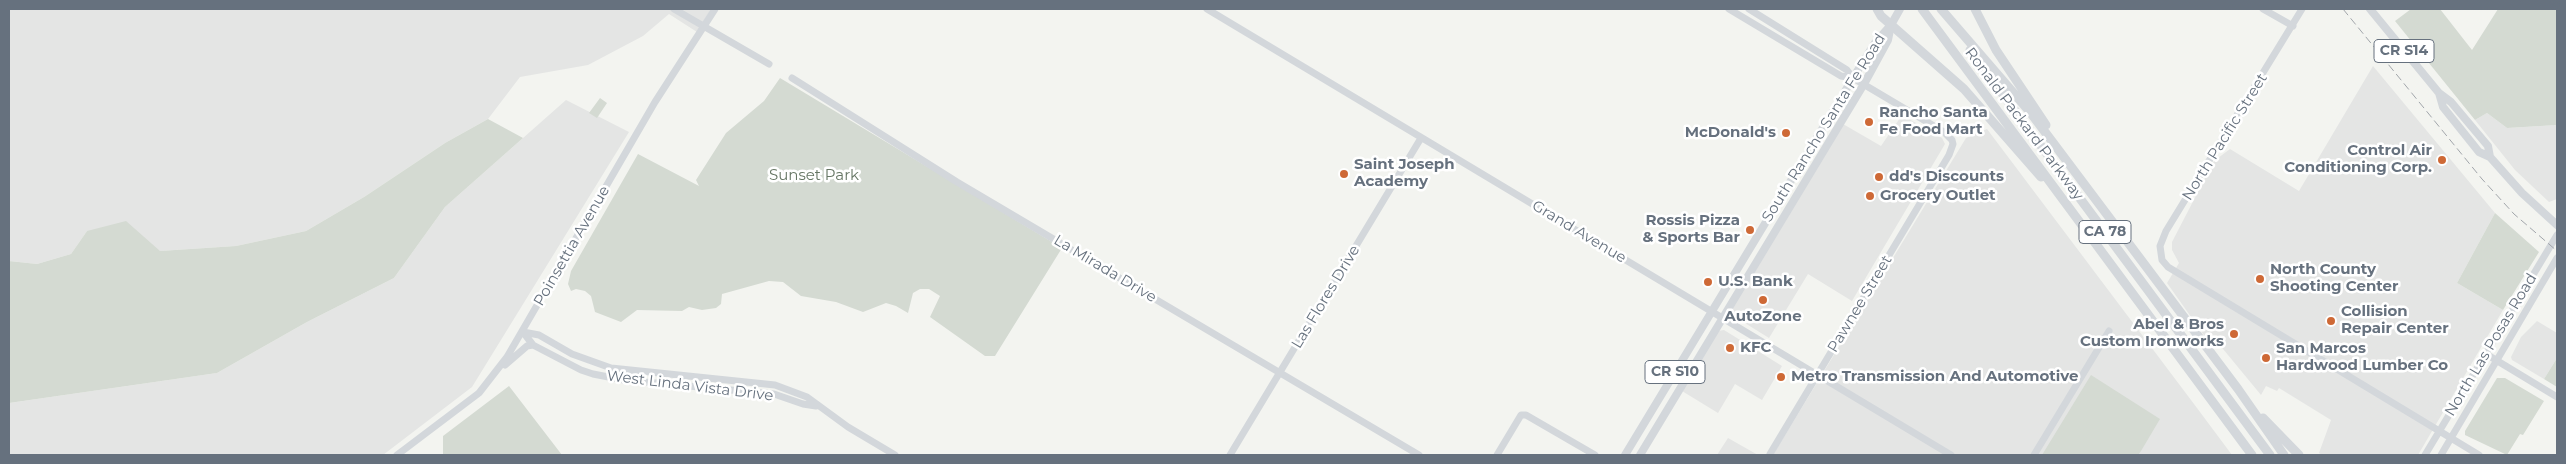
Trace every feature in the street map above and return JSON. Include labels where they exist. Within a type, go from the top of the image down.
[{"type":"highway","points":[[1877,9],[1891,24],[1964,88],[2082,224]]},
{"type":"highway","name":"Ronald Packard Parkway","points":[[1922,9],[2252,455]]},
{"type":"highway","points":[[1940,9],[2025,106],[2238,389],[2284,455]]},
{"type":"highway","name":"Ronald Packard Parkway","points":[[1940,9],[2270,455]]},
{"type":"highway","points":[[1975,9],[1996,50],[2030,99],[2072,168]]},
{"type":"highway","points":[[2238,389],[2298,455]]},
{"type":"highway","points":[[2214,403],[2248,455]]},
{"type":"main road","name":"CR S10","points":[[1891,24],[1900,9]]},
{"type":"main road","name":"CR S14","points":[[2370,9],[2439,93],[2451,102],[2488,146],[2490,157]]},
{"type":"main road","name":"South Rancho Santa Fe Road","points":[[1625,455],[1853,78],[1875,43],[1891,24]]},
{"type":"main road","name":"South Rancho Santa Fe Road","points":[[1640,455],[1721,317],[1864,84],[1888,40],[1891,24]]},
{"type":"main road","name":"CR S14","points":[[2439,93],[2446,112],[2479,152],[2490,157],[2522,193],[2557,224]]},
{"type":"main road","points":[[2446,112],[2455,115],[2470,133],[2475,130]]},
{"type":"main road","points":[[1753,243],[1756,246],[1754,264]]},
{"type":"street","points":[[674,9],[769,64]]},
{"type":"street","name":"Poinsettia Avenue","points":[[397,455],[479,393],[500,367],[523,332],[655,102],[715,9]]},
{"type":"street","name":"Grand Avenue","points":[[1207,9],[1951,455]]},
{"type":"street","points":[[1729,9],[1841,76],[1853,78],[1864,84]]},
{"type":"street","points":[[1749,9],[1847,70],[1853,78]]},
{"type":"street","points":[[2263,9],[2293,26]]},
{"type":"street","name":"North Pacific Street","points":[[2302,9],[2162,239],[2160,255],[2168,267],[2440,431]]},
{"type":"street","name":"La Mirada Drive","points":[[792,78],[957,182],[1420,455]]},
{"type":"street","name":"Pawnee Street","points":[[1770,454],[1949,155],[1953,144],[1948,136],[1864,84]]},
{"type":"street","name":"Las Flores Drive","points":[[1230,455],[1422,138]]},
{"type":"street","name":"North Las Posas Road","points":[[2425,455],[2557,236]]},
{"type":"street","name":"North Las Posas Road","points":[[2441,455],[2557,258]]},
{"type":"street","points":[[2034,455],[2109,331]]},
{"type":"street","name":"West Linda Vista Drive","points":[[523,332],[533,345],[593,374],[624,380],[764,393],[816,406]]},
{"type":"street","name":"West Linda Vista Drive","points":[[523,332],[539,335],[572,354],[611,368],[775,385],[807,398],[816,406],[895,455]]},
{"type":"street","points":[[500,367],[527,346],[533,345]]},
{"type":"street","points":[[2486,354],[2557,397]]},
{"type":"street","points":[[1498,455],[1521,415],[1526,415],[1594,455]]},
{"type":"street","points":[[2440,431],[2479,455]]},
{"type":"shaded area","points":[[9,9],[711,9],[697,32],[669,14],[643,36],[588,65],[520,77],[488,119],[445,143],[364,197],[306,231],[236,246],[160,251],[87,231],[71,254],[37,264],[9,261]]},
{"type":"shaded area","points":[[2373,66],[2495,213],[2457,283],[2503,310],[2418,455],[2322,455],[2319,453],[2331,420],[2279,388],[2277,391],[2266,386],[2261,395],[2209,332],[2206,338],[2167,283],[2179,263],[2172,250],[2172,242],[2214,161],[2230,149],[2299,191]]},
{"type":"shaded area","points":[[566,100],[629,132],[472,387],[383,455],[9,455],[9,403],[217,373],[307,322],[394,278],[445,207]]},
{"type":"shaded area","points":[[2487,113],[2507,128],[2557,125],[2557,199],[2549,202],[2515,170],[2475,120]]},
{"type":"shaded area","points":[[1902,115],[1942,138],[1945,144],[1852,301],[1808,274],[1769,338],[1732,315],[1730,311],[1843,124],[1881,146]]},
{"type":"shaded area","points":[[1987,129],[2232,455],[1773,455],[1966,138]]},
{"type":"shaded area","points":[[2537,321],[2557,333],[2557,358],[2544,379],[2512,360],[2511,357],[2521,337]]},
{"type":"shaded area","points":[[1724,330],[1782,366],[1762,400],[1735,384],[1718,413],[1682,391],[1718,331]]},
{"type":"shaded area","points":[[1728,438],[1758,455],[1717,455]]},
{"type":"green space","points":[[2411,9],[2440,9],[2472,50],[2498,9],[2557,9],[2557,125],[2507,128],[2487,113],[2475,120],[2395,21]]},
{"type":"green space","name":"Sunset Park","points":[[780,78],[1062,248],[995,356],[985,356],[930,317],[940,296],[929,289],[920,289],[913,293],[908,313],[886,303],[863,312],[836,302],[801,296],[783,282],[769,281],[722,294],[721,304],[716,308],[702,310],[689,307],[682,311],[637,310],[621,322],[595,312],[591,296],[585,291],[576,289],[571,291],[568,284],[571,271],[638,154],[699,186],[696,180],[726,133],[764,101]]},
{"type":"green space","points":[[600,98],[607,103],[597,118],[589,113]]},
{"type":"green space","points":[[488,119],[523,138],[445,207],[394,278],[307,322],[217,373],[9,403],[9,261],[37,264],[71,254],[87,231],[126,221],[160,251],[236,246],[306,231],[364,197],[445,143]]},
{"type":"green space","points":[[2495,213],[2539,252],[2503,310],[2457,283]]},
{"type":"green space","points":[[2557,358],[2557,387],[2544,379]]},
{"type":"green space","points":[[2091,375],[2160,419],[2141,451],[2138,455],[2042,455]]},
{"type":"green space","points":[[2497,378],[2505,378],[2544,401],[2523,435],[2520,434],[2507,455],[2465,435],[2465,431]]},
{"type":"green space","points":[[509,386],[562,455],[443,455],[443,436]]},
{"type":"railway","points":[[2343,9],[2482,179],[2514,214],[2557,251]]},
{"type":"place","name":"Rancho Santa Fe Food Mart","points":[[1869,122]]},
{"type":"place","name":"McDonald's","points":[[1786,133]]},
{"type":"place","name":"Control Air Conditioning Corp.","points":[[2442,160]]},
{"type":"place","name":"Saint Joseph Academy","points":[[1344,174]]},
{"type":"place","name":"dd's Discounts","points":[[1879,177]]},
{"type":"place","name":"Grocery Outlet","points":[[1870,196]]},
{"type":"place","name":"Rossis Pizza & Sports Bar","points":[[1750,230]]},
{"type":"place","name":"North County Shooting Center","points":[[2260,279]]},
{"type":"place","name":"U.S. Bank","points":[[1708,282]]},
{"type":"place","name":"AutoZone","points":[[1763,300]]},
{"type":"place","name":"Collision Repair Center","points":[[2331,321]]},
{"type":"place","name":"Abel & Bros Custom Ironworks","points":[[2234,334]]},
{"type":"place","name":"KFC","points":[[1730,348]]},
{"type":"place","name":"San Marcos Hardwood Lumber Co","points":[[2266,358]]},
{"type":"place","name":"Metro Transmission And Automotive","points":[[1781,377]]}]
